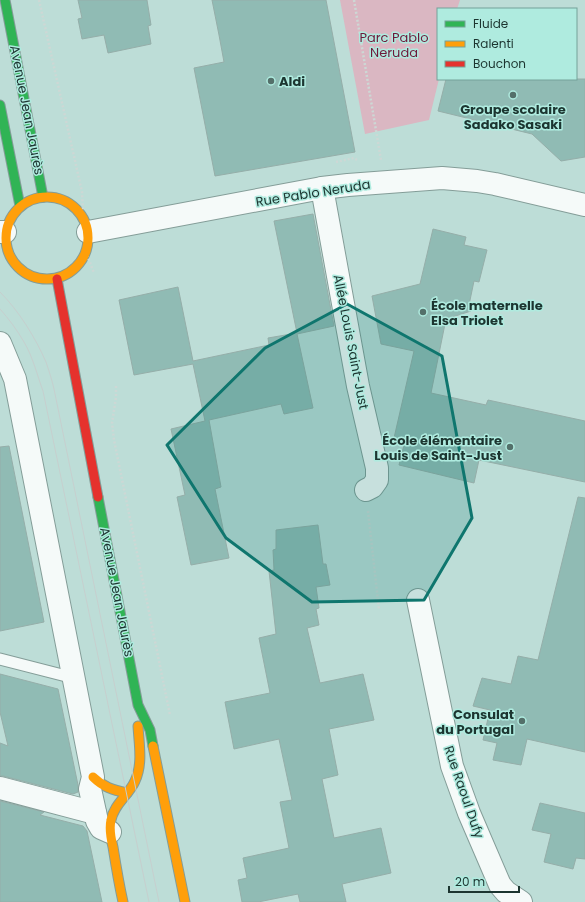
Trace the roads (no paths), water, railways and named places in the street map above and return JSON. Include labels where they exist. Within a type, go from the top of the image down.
[{"type":"main road","name":"Avenue Jean Jaurès","points":[[5,0],[43,196]]},
{"type":"main road","name":"Avenue Jean Jaurès","points":[[0,105],[20,206]]},
{"type":"main road","points":[[43,196],[55,197],[66,201],[75,208],[85,234],[81,262],[66,275],[56,279],[43,280],[30,276],[19,269],[10,258],[3,232],[20,206],[43,196]]},
{"type":"main road","name":"Avenue Jean Jaurès","points":[[56,279],[138,705],[150,730],[184,902]]},
{"type":"main road","points":[[123,902],[110,832],[112,819],[116,809],[135,781],[140,763],[138,705]]},
{"type":"main road","points":[[93,777],[98,783],[105,787],[127,793]]},
{"type":"street","name":"Rue Pablo Neruda","points":[[85,234],[322,188],[442,178],[477,181],[507,186],[585,205]]},
{"type":"street","name":"Allée Louis Saint-Just","points":[[322,188],[358,386],[377,468],[377,480],[366,490]]},
{"type":"street","points":[[0,343],[15,379],[93,777],[90,789],[95,813],[101,828],[110,832]]},
{"type":"street","name":"Rue Raoul Dufy","points":[[418,600],[452,766],[469,813],[500,885],[506,892],[521,902]]},
{"type":"street","points":[[0,788],[95,813]]},
{"type":"lane","points":[[0,659],[74,678]]},
{"type":"tram line","points":[[0,292],[14,307],[32,334],[46,362],[52,382],[159,902]]},
{"type":"tram line","points":[[0,309],[16,329],[27,348],[43,391],[149,902]]},
{"type":"place","name":"Aldi","points":[[271,81]]},
{"type":"place","name":"Groupe scolaire Sadako Sasaki","points":[[513,95]]},
{"type":"place","name":"École maternelle Elsa Triolet","points":[[423,312]]},
{"type":"place","name":"École élémentaire Louis de Saint-Just","points":[[510,447]]},
{"type":"place","name":"Consulat du Portugal","points":[[522,721]]},
{"type":"park label","name":"Parc Pablo Neruda","points":[[394,44]]}]
